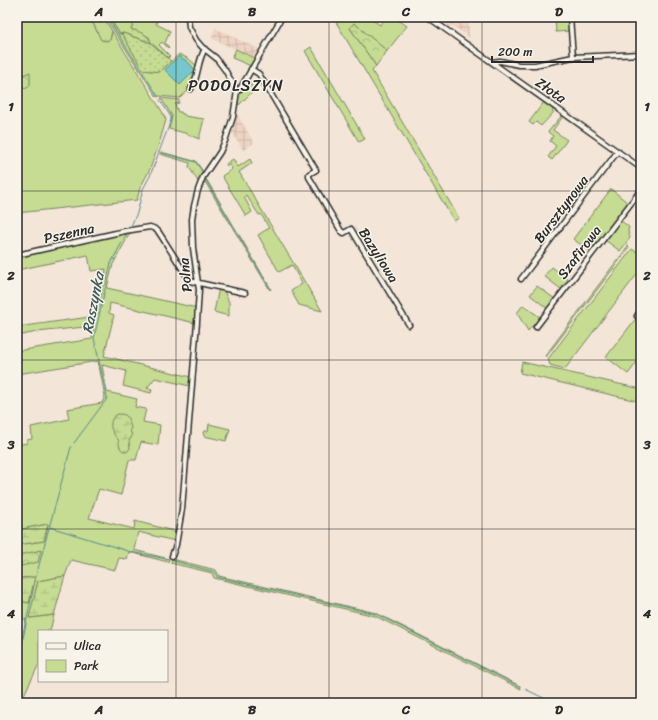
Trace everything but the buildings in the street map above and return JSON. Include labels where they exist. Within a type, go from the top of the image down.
[{"type":"street","points":[[188,17],[191,33],[204,49],[216,58],[237,91],[240,89],[282,17]]},
{"type":"street","name":"Złota","points":[[428,17],[641,168]]},
{"type":"street","points":[[570,17],[573,57]]},
{"type":"street","points":[[191,89],[195,81],[201,54],[204,49]]},
{"type":"street","points":[[491,62],[535,65],[573,57],[641,54]]},
{"type":"street","name":"Bazyliowa","points":[[251,70],[259,74],[316,170],[309,174],[309,177],[341,232],[344,233],[351,229],[409,325]]},
{"type":"street","name":"Polna","points":[[172,556],[176,545],[182,509],[198,322],[199,290],[192,219],[195,200],[203,177],[220,152],[225,141],[233,117],[237,91]]},
{"type":"street","name":"Bursztynowa","points":[[521,279],[618,152]]},
{"type":"street","name":"Szafirowa","points":[[536,327],[641,190]]},
{"type":"street","name":"Pszenna","points":[[17,255],[125,231],[150,228],[157,230],[189,279],[198,283]]},
{"type":"street","points":[[198,283],[245,294]]},
{"type":"street","points":[[636,316],[641,310]]},
{"type":"shaded area","points":[[445,17],[468,17],[469,37],[452,25],[449,27],[445,24]]},
{"type":"shaded area","points":[[215,28],[261,50],[256,59],[213,39]]},
{"type":"shaded area","points":[[237,114],[254,143],[243,150],[232,132]]},
{"type":"green space","points":[[17,17],[84,17],[85,20],[93,23],[98,33],[111,37],[112,31],[166,120],[158,147],[150,169],[140,188],[137,200],[17,213]]},
{"type":"green space","points":[[84,17],[103,17],[112,31],[110,40],[101,40],[93,23],[85,20]]},
{"type":"green space","points":[[105,17],[109,17],[120,34],[122,34],[144,70],[160,72],[179,54],[189,59],[197,66],[192,87],[180,98],[157,97]]},
{"type":"green space","points":[[109,17],[132,17],[134,23],[131,29],[146,35],[151,43],[123,33],[120,34]]},
{"type":"green space","points":[[132,17],[159,17],[156,24],[170,31],[165,43],[169,47],[168,48],[162,42],[159,45],[170,56],[168,58],[151,43],[149,37],[131,29],[134,20]]},
{"type":"green space","points":[[333,17],[369,17],[380,25],[386,17],[394,17],[407,26],[387,51],[354,23],[350,28],[376,66],[372,71],[459,218],[454,221]]},
{"type":"green space","points":[[555,17],[568,17],[569,31],[556,32]]},
{"type":"green space","points":[[354,23],[387,51],[376,66],[350,28]]},
{"type":"green space","points":[[123,33],[151,43],[171,61],[160,72],[143,70],[122,34]]},
{"type":"green space","points":[[311,47],[365,139],[359,142],[305,51]]},
{"type":"green space","points":[[236,49],[256,59],[251,66],[232,58]]},
{"type":"green space","points":[[30,72],[30,86],[20,89],[18,87],[18,80],[23,75]]},
{"type":"green space","points":[[248,79],[254,90],[239,105],[238,97]]},
{"type":"green space","points":[[161,98],[179,100],[179,103],[175,104],[178,112],[181,112],[185,116],[204,119],[199,139],[185,133],[169,129],[172,116]]},
{"type":"green space","points":[[544,102],[553,109],[553,113],[541,126],[536,122],[533,125],[529,122]]},
{"type":"green space","points":[[563,114],[564,115],[553,130],[567,140],[552,160],[548,157],[556,146],[550,141],[553,136],[548,132]]},
{"type":"green space","points":[[161,152],[194,161],[195,160],[204,173],[199,183],[189,167],[190,163],[160,154]]},
{"type":"green space","points":[[233,159],[238,167],[250,159],[252,163],[239,172],[322,311],[299,305],[291,291],[302,284],[292,265],[279,272],[258,235],[269,228],[261,214],[259,215],[246,195],[244,197],[252,212],[246,216],[222,176],[232,169],[230,165],[227,166],[226,164]]},
{"type":"green space","points":[[205,177],[271,289],[270,290],[204,180]]},
{"type":"green space","points":[[611,189],[628,203],[591,252],[573,239]]},
{"type":"green space","points":[[620,220],[629,227],[628,231],[630,238],[620,251],[605,240]]},
{"type":"green space","points":[[130,233],[113,264],[107,288],[197,308],[195,323],[110,303],[109,313],[114,315],[104,356],[191,377],[190,386],[155,378],[147,388],[152,390],[151,393],[123,386],[126,371],[102,365],[107,392],[137,399],[135,407],[146,409],[143,422],[160,425],[158,445],[141,442],[136,460],[129,460],[121,495],[99,489],[89,518],[134,529],[135,521],[177,532],[175,541],[138,532],[134,550],[169,559],[168,562],[129,552],[127,559],[119,558],[115,570],[71,560],[65,576],[38,581],[30,618],[54,615],[50,630],[38,630],[38,666],[20,703],[17,703],[17,661],[26,619],[20,619],[20,613],[17,612],[17,600],[29,603],[34,577],[22,578],[17,582],[17,545],[44,541],[48,524],[17,530],[17,445],[27,443],[27,440],[32,439],[31,427],[69,419],[67,409],[102,403],[105,396],[98,361],[17,374],[17,351],[92,339],[94,326],[37,332],[17,336],[17,327],[97,316],[106,269],[91,271],[88,255],[17,270],[17,257]]},
{"type":"green space","points":[[628,246],[629,247],[625,253],[546,357],[545,356]]},
{"type":"green space","points":[[632,249],[641,255],[641,269],[565,369],[550,365],[548,359]]},
{"type":"green space","points":[[552,267],[569,280],[562,290],[544,276]]},
{"type":"green space","points":[[537,286],[555,299],[547,308],[530,295]]},
{"type":"green space","points":[[219,288],[223,289],[229,302],[229,316],[214,312]]},
{"type":"green space","points":[[523,305],[541,318],[528,331],[517,313]]},
{"type":"green space","points":[[641,312],[641,357],[628,374],[606,357]]},
{"type":"green space","points":[[522,362],[641,389],[641,402],[520,373]]},
{"type":"green space","points":[[118,414],[125,415],[128,418],[131,427],[130,430],[132,436],[129,441],[130,448],[127,452],[119,446],[118,439],[113,433],[111,426],[112,419]]},
{"type":"green space","points":[[209,424],[230,429],[226,441],[204,436],[203,432],[208,431]]},
{"type":"green space","points":[[48,524],[44,541],[17,545],[17,530]]},
{"type":"green space","points":[[41,550],[38,562],[21,566],[20,555]]},
{"type":"green space","points":[[172,559],[216,570],[219,576],[376,613],[520,686],[521,689],[375,616],[214,578],[212,573],[171,563]]},
{"type":"green space","points":[[65,576],[54,615],[29,618],[38,581]]},
{"type":"green space","points":[[35,577],[29,603],[17,600],[17,582],[22,578]]},
{"type":"water","points":[[179,56],[188,62],[195,70],[180,85],[165,70]]},
{"type":"waterway","name":"Raszynka","points":[[107,17],[158,96]]},
{"type":"waterway","name":"Raszynka","points":[[130,228],[137,213],[143,189],[150,176],[171,120],[171,117],[160,100]]},
{"type":"waterway","points":[[162,153],[196,162],[203,173]]},
{"type":"waterway","points":[[205,179],[270,288]]},
{"type":"waterway","name":"Raszynka","points":[[74,443],[107,397],[94,338],[111,263],[127,233]]},
{"type":"waterway","name":"Raszynka","points":[[17,667],[36,576],[71,447]]},
{"type":"waterway","points":[[50,527],[131,552],[167,559]]},
{"type":"waterway","points":[[174,561],[215,572],[217,577],[376,614],[519,686]]},
{"type":"waterway","points":[[525,689],[554,703]]},
{"type":"district","name":"PODOLSZYN","points":[[236,85]]}]
